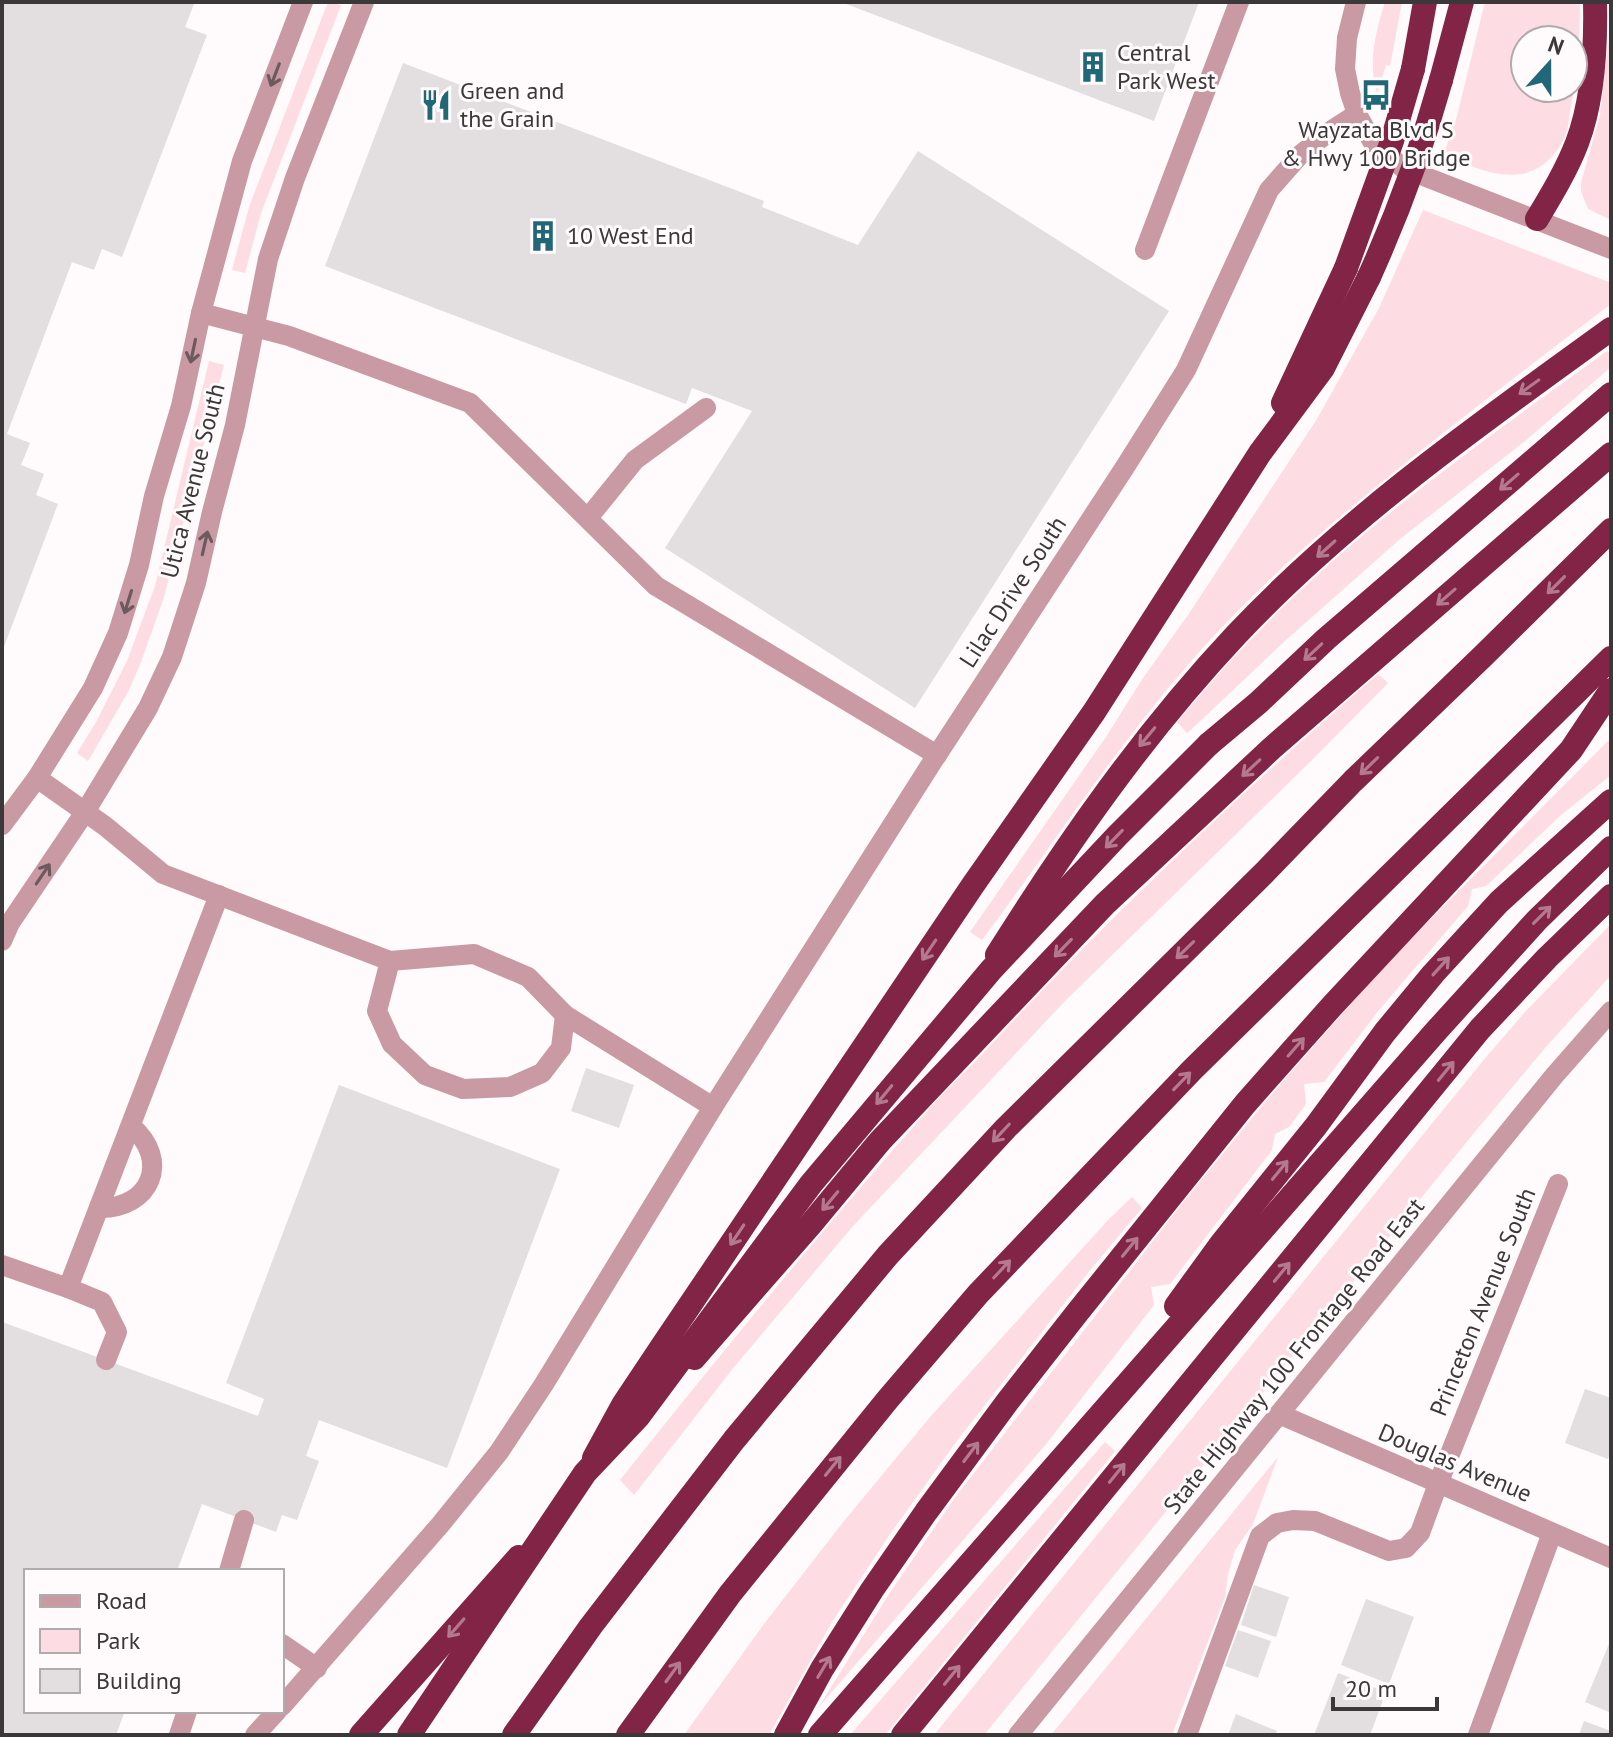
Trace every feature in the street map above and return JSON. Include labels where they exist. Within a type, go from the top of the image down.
[{"type":"highway","points":[[1260,453],[1346,268],[1392,141],[1413,69],[1425,2]]},
{"type":"highway","points":[[409,1735],[585,1473],[623,1405],[973,885],[1094,712],[1260,453],[1323,368],[1397,214],[1428,125],[1462,2]]},
{"type":"highway","points":[[1537,219],[1578,141],[1587,108],[1596,29],[1595,2]]},
{"type":"highway","points":[[880,1141],[1066,850],[1137,749],[1192,684],[1246,625],[1333,543],[1403,483],[1602,335]]},
{"type":"highway","points":[[585,1473],[638,1417],[786,1216],[888,1090],[991,970],[1117,836],[1209,744],[1326,639],[1611,394]]},
{"type":"highway","points":[[361,1735],[811,1224],[880,1141],[1085,925],[1272,748],[1611,454]]},
{"type":"highway","points":[[514,1735],[591,1626],[734,1440],[888,1255],[1026,1107],[1353,781],[1611,530]]},
{"type":"highway","points":[[628,1735],[730,1594],[888,1399],[978,1294],[1192,1070],[1611,658]]},
{"type":"highway","points":[[786,1735],[822,1669],[872,1590],[933,1502],[1077,1313],[1245,1104],[1571,750],[1611,690]]},
{"type":"highway","points":[[1101,1413],[1221,1244],[1433,974],[1499,902],[1611,801]]},
{"type":"highway","points":[[820,1735],[1497,964],[1611,848]]},
{"type":"highway","points":[[903,1735],[1480,1029],[1611,896]]},
{"type":"street","name":"Utica Avenue South","points":[[2,825],[37,778],[93,688],[118,633],[181,406],[201,313],[242,161],[303,2]]},
{"type":"street","name":"Utica Avenue South","points":[[2,941],[10,923],[85,812],[148,708],[172,657],[196,583],[235,425],[268,259],[295,178],[364,2]]},
{"type":"street","points":[[1145,250],[1239,2]]},
{"type":"street","points":[[1356,2],[1347,38],[1345,69],[1357,114],[1372,141],[1403,168],[1611,249]]},
{"type":"street","name":"Lilac Drive South","points":[[284,1704],[440,1525],[499,1452],[713,1107],[1186,370],[1269,190],[1299,156],[1357,114]]},
{"type":"street","points":[[201,313],[289,336],[470,403],[656,586],[937,755]]},
{"type":"street","points":[[588,518],[635,460],[706,408]]},
{"type":"street","points":[[37,778],[126,842],[163,874],[390,961],[474,954],[528,977],[565,1015],[713,1107]]},
{"type":"street","points":[[68,1288],[219,895]]},
{"type":"street","points":[[390,961],[377,1011],[392,1044],[425,1075],[463,1089],[510,1087],[542,1073],[561,1048],[565,1015]]},
{"type":"street","name":"State Highway 100 Frontage Road East","points":[[1018,1735],[1554,1076],[1611,1011]]},
{"type":"street","points":[[99,1208],[114,1208],[129,1203],[141,1194],[149,1180],[152,1165],[150,1150],[143,1136],[131,1126]]},
{"type":"street","name":"Princeton Avenue South","points":[[1187,1735],[1260,1536],[1277,1523],[1315,1521],[1389,1551],[1406,1548],[1420,1533],[1558,1184]]},
{"type":"street","points":[[2,1265],[102,1302],[117,1332],[106,1360]]},
{"type":"street","name":"Douglas Avenue","points":[[1279,1414],[1611,1558]]},
{"type":"street","points":[[230,1569],[244,1520]]},
{"type":"street","points":[[1478,1735],[1552,1533]]},
{"type":"street","points":[[284,1645],[317,1668]]},
{"type":"street","points":[[179,1735],[186,1713]]},
{"type":"street","points":[[255,1735],[275,1713]]},
{"type":"green space","points":[[328,2],[341,5],[261,213],[245,273],[232,270],[249,207]]},
{"type":"green space","points":[[1385,2],[1402,2],[1390,66],[1386,65],[1377,94],[1373,70],[1374,48]]},
{"type":"green space","points":[[1485,2],[1580,2],[1579,24],[1509,24],[1509,104],[1571,104],[1566,133],[1553,155],[1534,170],[1510,175],[1481,170],[1444,154],[1457,116]]},
{"type":"green space","points":[[1609,2],[1611,220],[1588,209],[1581,191],[1600,115],[1609,38]]},
{"type":"green space","points":[[1423,210],[1611,283],[1611,304],[1374,489],[1310,542],[1249,599],[1164,693],[982,940],[970,932],[1106,737],[1317,419],[1379,308]]},
{"type":"green space","points":[[1607,351],[1611,354],[1611,367],[1525,441],[1400,539],[1187,733],[1177,722],[1267,623],[1358,539],[1463,456]]},
{"type":"green space","points":[[209,361],[224,365],[164,597],[128,692],[88,761],[77,753],[127,661],[155,586]]},
{"type":"green space","points":[[1378,674],[1388,683],[1065,1001],[853,1226],[734,1367],[634,1495],[620,1480],[811,1246],[937,1101],[1176,857]]},
{"type":"green space","points":[[1611,738],[1611,775],[1561,815],[1486,886],[1472,889],[1468,906],[1379,1010],[1324,1082],[1304,1084],[1306,1104],[1289,1127],[1275,1134],[1272,1150],[1170,1284],[1151,1287],[1154,1305],[1046,1444],[818,1708],[889,1594],[954,1499],[1180,1206],[1271,1095],[1385,965]]},
{"type":"green space","points":[[1611,924],[1611,975],[1478,1128],[984,1735],[934,1735],[1487,1056],[1525,1012]]},
{"type":"green space","points":[[1132,1197],[1142,1208],[959,1438],[890,1534],[832,1622],[769,1735],[684,1735],[764,1624],[931,1416]]},
{"type":"green space","points":[[1105,1442],[1115,1451],[885,1735],[850,1735]]},
{"type":"green space","points":[[1278,1457],[1253,1524],[1235,1550],[1225,1597],[1172,1735],[1051,1735]]},
{"type":"building","points":[[2,2],[188,2],[194,4],[185,27],[207,35],[122,257],[102,249],[94,270],[72,262],[7,434],[30,443],[21,465],[44,474],[36,495],[58,504],[2,652]]},
{"type":"building","name":"Central Park West","points":[[841,2],[1199,2],[1154,121]]},
{"type":"building","points":[[403,63],[764,201],[762,207],[858,245],[918,151],[1169,311],[915,708],[665,548],[752,411],[692,388],[686,404],[325,266]]},
{"type":"building","points":[[586,1068],[634,1085],[619,1128],[571,1111]]},
{"type":"building","points":[[339,1085],[560,1169],[447,1468],[319,1420],[306,1456],[319,1461],[297,1520],[282,1515],[276,1532],[202,1504],[178,1569],[24,1569],[24,1713],[124,1713],[116,1735],[2,1735],[2,1322],[258,1416],[264,1399],[226,1383]]},
{"type":"building","points":[[1585,1389],[1611,1398],[1611,1450],[1608,1459],[1565,1443]]},
{"type":"building","points":[[1254,1585],[1289,1597],[1276,1637],[1241,1625]]},
{"type":"building","points":[[1366,1599],[1414,1617],[1389,1684],[1341,1665]]},
{"type":"building","points":[[1238,1630],[1271,1641],[1258,1678],[1225,1666]]},
{"type":"building","points":[[1611,1639],[1611,1713],[1585,1702]]},
{"type":"building","points":[[1338,1673],[1386,1692],[1370,1735],[1314,1735]]},
{"type":"building","points":[[1236,1714],[1277,1731],[1275,1735],[1228,1735]]},
{"type":"building","points":[[1584,1721],[1611,1731],[1611,1735],[1579,1735]]},
{"type":"place","name":"Central Park West","points":[[1093,67]]},
{"type":"place","name":"Wayzata Blvd S & Hwy 100 Bridge","points":[[1376,95]]},
{"type":"place","name":"Green and the Grain","points":[[436,105]]},
{"type":"place","name":"10 West End","points":[[543,236]]}]
